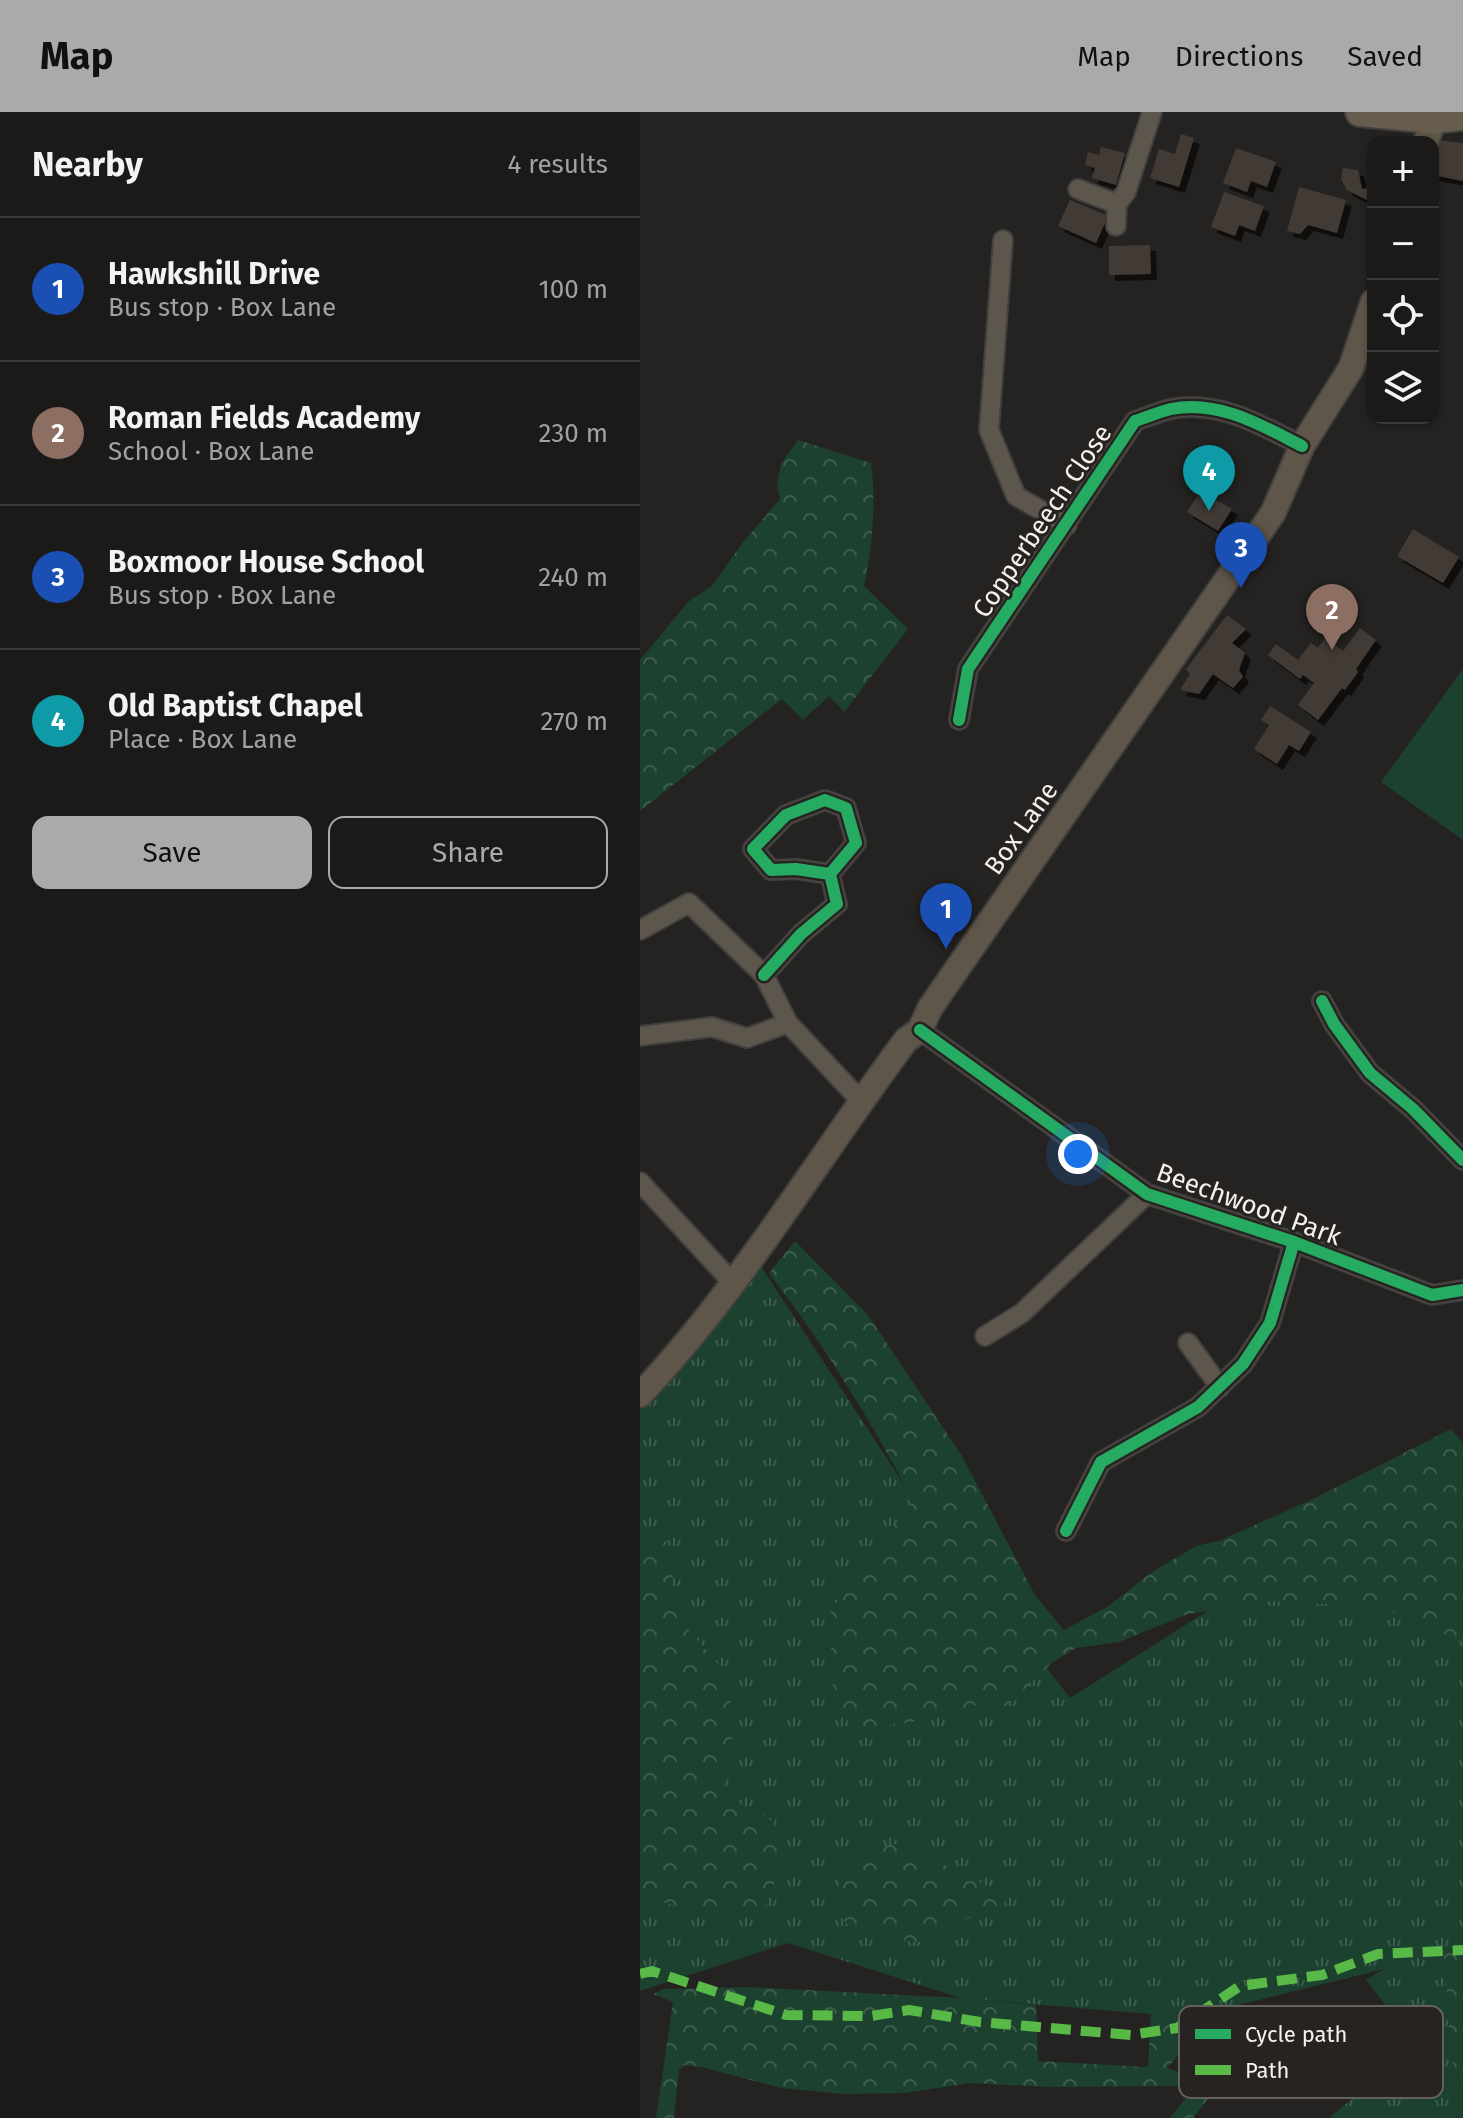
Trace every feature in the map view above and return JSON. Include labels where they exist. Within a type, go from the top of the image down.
[{"type":"main road","points":[[1360,112],[1432,124],[1463,116]]},
{"type":"main road","name":"Box Lane","points":[[640,1395],[662,1372],[732,1282],[906,1040],[920,1030],[930,1008],[1273,513],[1302,446],[1351,368],[1367,320]]},
{"type":"street","points":[[1116,226],[1117,204],[1126,192],[1152,112]]},
{"type":"street","points":[[1078,189],[1117,204]]},
{"type":"street","points":[[1003,240],[989,430],[1016,496],[1067,525]]},
{"type":"street","name":"Copperbeech Close","points":[[959,720],[968,669],[1135,421],[1173,409],[1208,408],[1239,416],[1302,446]]},
{"type":"street","points":[[825,800],[846,808],[856,843],[830,874],[796,869],[771,870],[753,849],[786,815],[825,800]]},
{"type":"street","points":[[764,975],[801,934],[837,904],[830,874]]},
{"type":"street","points":[[640,930],[689,903],[764,975],[788,1023],[861,1101]]},
{"type":"street","points":[[1322,1001],[1334,1024],[1370,1073],[1413,1109],[1463,1160]]},
{"type":"street","points":[[640,1036],[712,1027],[747,1038],[788,1023]]},
{"type":"street","name":"Beechwood Park","points":[[920,1030],[1147,1194],[1294,1242],[1432,1295],[1463,1290]]},
{"type":"street","points":[[640,1182],[732,1282]]},
{"type":"street","points":[[985,1336],[1022,1313],[1147,1194]]},
{"type":"street","points":[[1066,1531],[1101,1462],[1198,1407],[1243,1364],[1270,1323],[1294,1242]]},
{"type":"street","points":[[1188,1343],[1220,1387]]},
{"type":"green space","points":[[798,440],[871,463],[873,524],[864,586],[908,629],[844,712],[829,696],[803,720],[782,699],[640,811],[640,660],[689,601],[712,586],[780,499],[777,485],[781,464]]},
{"type":"green space","points":[[1463,669],[1463,840],[1381,782]]},
{"type":"green space","points":[[795,1241],[868,1315],[962,1456],[1035,1595],[1064,1630],[1107,1607],[1152,1572],[1196,1546],[1219,1541],[1313,1499],[1451,1429],[1463,1443],[1463,1642],[1380,1607],[1269,1601],[1188,1614],[1119,1642],[1076,1648],[1053,1662],[1010,1703],[992,1709],[978,1703],[967,1712],[955,1715],[871,1728],[862,1728],[845,1719],[835,1703],[831,1670],[831,1610],[913,1501],[846,1384],[769,1273]]},
{"type":"green space","points":[[760,1265],[907,1489],[1070,1698],[1440,1464],[1463,1463],[1463,1950],[1444,1954],[1451,2057],[1463,2093],[1463,2118],[1329,2118],[1353,2098],[1443,2098],[1443,2006],[1386,2006],[1366,1980],[1384,1969],[1234,2006],[1179,2006],[1179,2012],[1151,2014],[961,1998],[788,1943],[640,1991],[640,1411]]},
{"type":"green space","points":[[656,1536],[664,1539],[673,1557],[671,1594],[678,1613],[717,1662],[728,1682],[732,1754],[723,1773],[725,1790],[736,1801],[766,1816],[777,1833],[778,1858],[772,1890],[763,1909],[753,1915],[723,1916],[640,1896],[640,1547]]},
{"type":"green space","points":[[913,1844],[937,1861],[990,1887],[1005,1897],[1006,1902],[997,1909],[973,1916],[917,1943],[853,1930],[837,1913],[836,1895],[840,1880],[862,1858],[885,1846]]},
{"type":"green space","points":[[1463,1952],[1463,2093],[1451,2057],[1444,1954]]},
{"type":"green space","points":[[746,1987],[1036,2005],[1038,2061],[1148,2067],[1151,2014],[1179,2012],[1179,2054],[1167,2068],[1179,2072],[1179,2086],[1048,2087],[971,2083],[904,2093],[844,2094],[781,2088],[685,2065],[679,2070],[674,2118],[656,2118],[673,2002],[653,1994],[664,1989]]},
{"type":"green space","points":[[1186,2098],[1209,2098],[1193,2118],[1170,2118]]},
{"type":"building","points":[[1181,134],[1194,138],[1179,187],[1150,178],[1159,149],[1175,154]]},
{"type":"building","points":[[1439,140],[1463,143],[1463,181],[1439,176]]},
{"type":"building","points":[[1101,147],[1125,153],[1116,185],[1092,178],[1095,168],[1085,165],[1088,152],[1099,155]]},
{"type":"building","points":[[1236,148],[1276,162],[1267,187],[1251,181],[1247,192],[1223,183]]},
{"type":"building","points":[[1343,168],[1358,170],[1362,189],[1367,188],[1367,200],[1347,190],[1341,179]]},
{"type":"building","points":[[1299,187],[1346,200],[1337,233],[1308,225],[1300,234],[1287,231]]},
{"type":"building","points":[[1224,192],[1264,206],[1255,231],[1239,225],[1235,236],[1211,227]]},
{"type":"building","points":[[1070,200],[1108,216],[1096,243],[1058,226]]},
{"type":"building","points":[[1150,245],[1151,274],[1109,275],[1109,246]]},
{"type":"building","points":[[1201,491],[1232,509],[1218,531],[1187,512]]},
{"type":"building","points":[[1413,529],[1459,557],[1443,583],[1397,556]]},
{"type":"building","points":[[1227,615],[1246,629],[1232,643],[1245,653],[1239,670],[1243,677],[1233,688],[1213,674],[1199,694],[1180,690],[1190,674],[1186,669]]},
{"type":"building","points":[[1360,628],[1376,640],[1345,690],[1342,688],[1318,720],[1298,705],[1314,683],[1303,675],[1300,679],[1268,655],[1276,644],[1298,660],[1311,643],[1318,648],[1325,638],[1343,651]]},
{"type":"building","points":[[1270,706],[1311,732],[1299,751],[1289,745],[1277,764],[1254,749],[1269,725],[1261,720]]},
{"type":"marked path","points":[[1210,2006],[1240,1986],[1322,1975],[1378,1954],[1463,1950]]},
{"type":"marked path","points":[[640,1974],[652,1971],[786,2015],[871,2016],[909,2010],[980,2022],[1131,2035],[1179,2027]]},
{"type":"cycle path","points":[[959,720],[968,669],[1135,421],[1171,409],[1206,408],[1240,416],[1302,446]]},
{"type":"cycle path","points":[[764,975],[801,934],[837,904],[830,874],[856,843],[846,808],[825,800],[786,815],[753,849],[771,870],[796,869],[830,874]]},
{"type":"cycle path","points":[[1322,1001],[1334,1024],[1370,1073],[1413,1109],[1463,1160]]},
{"type":"cycle path","points":[[920,1030],[1147,1194],[1294,1242],[1432,1295],[1463,1290]]},
{"type":"cycle path","points":[[1066,1531],[1101,1462],[1198,1407],[1243,1364],[1270,1323],[1294,1242]]},
{"type":"place","name":"Old Baptist Chapel","points":[[1209,511]]},
{"type":"place","name":"Boxmoor House School","points":[[1241,588]]},
{"type":"place","name":"Roman Fields Academy","points":[[1332,650]]},
{"type":"place","name":"Hawkshill Drive","points":[[946,949]]}]
